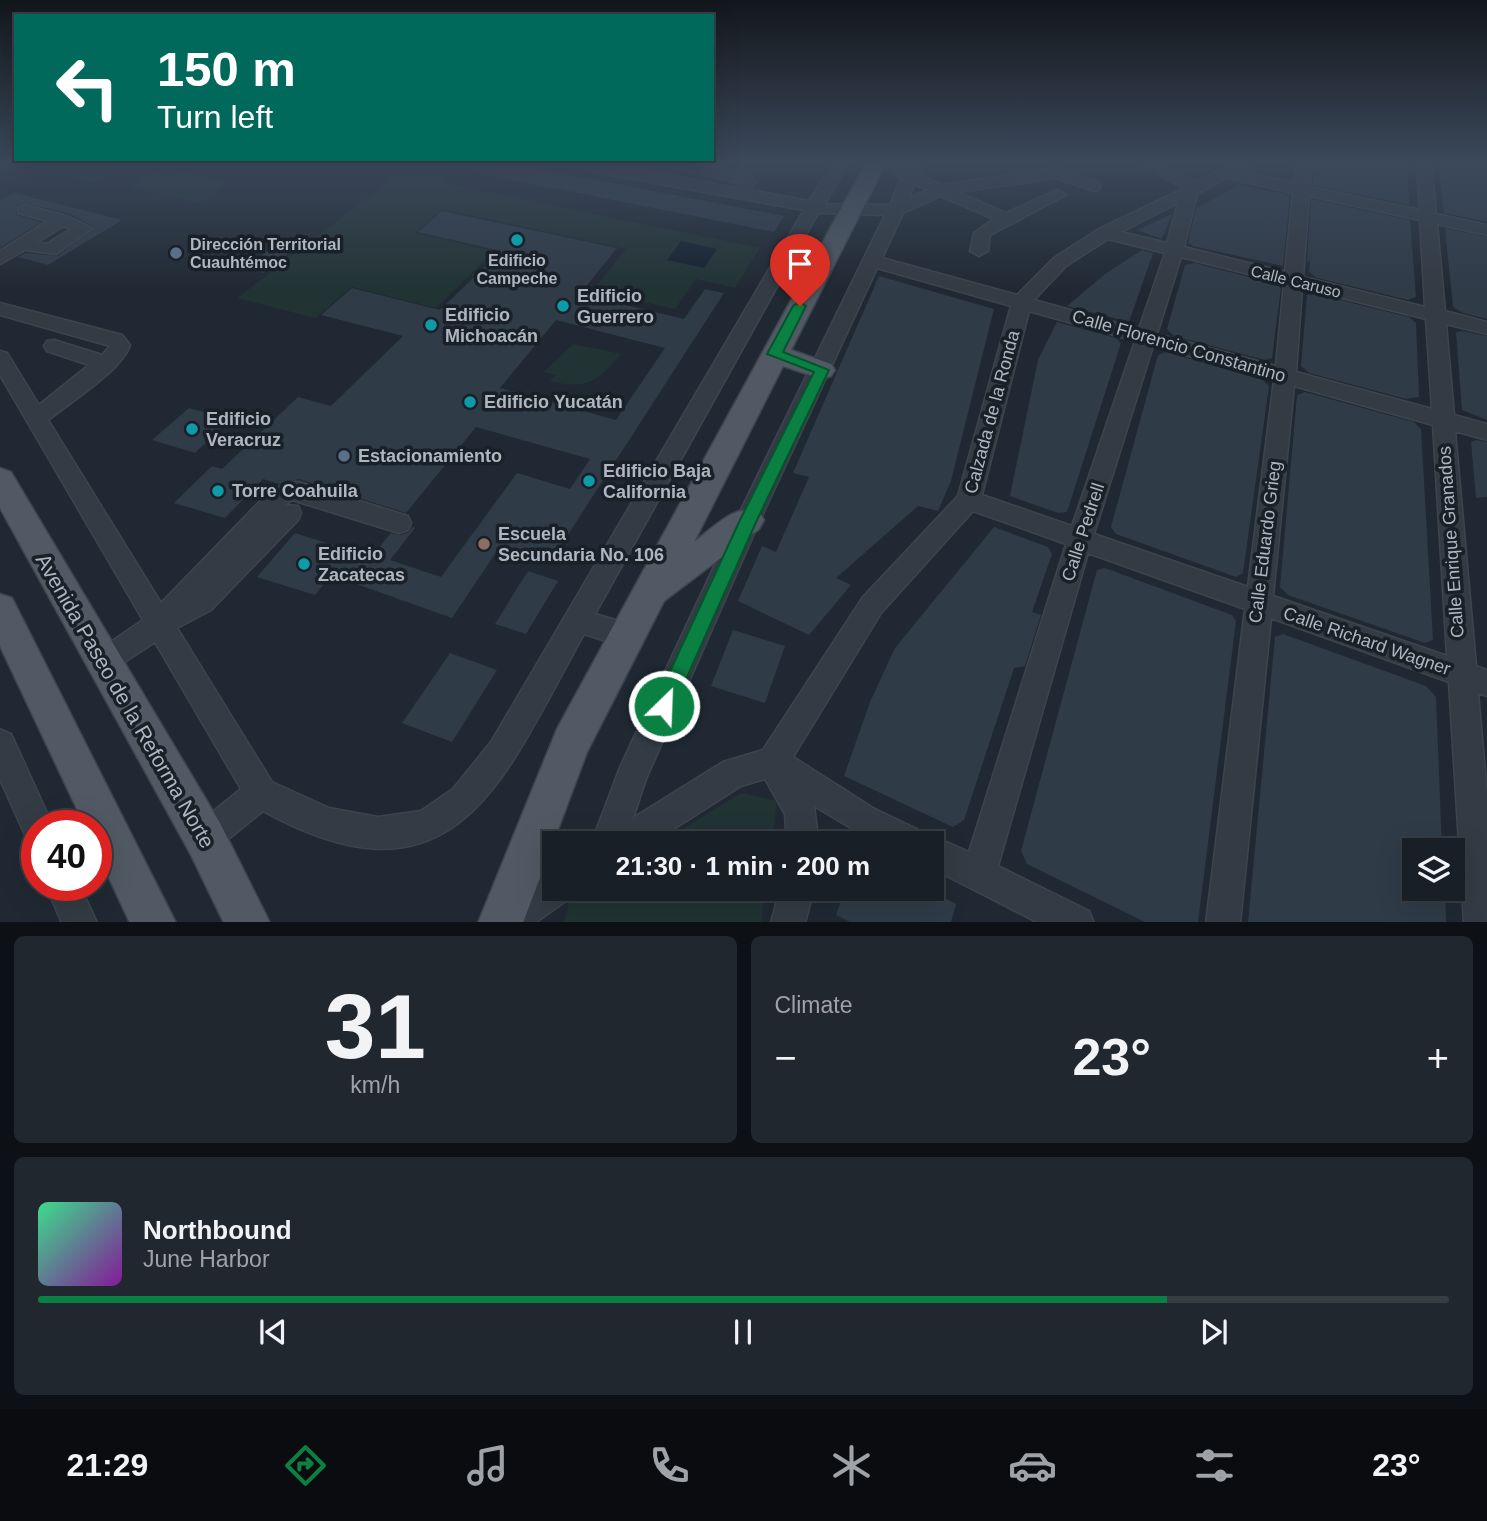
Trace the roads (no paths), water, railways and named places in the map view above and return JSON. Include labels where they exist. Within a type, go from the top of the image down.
[{"type":"main road","points":[[503,922],[570,743],[854,204]]},
{"type":"main road","points":[[774,354],[822,370]]},
{"type":"main road","name":"Avenida Paseo de la Reforma Norte","points":[[0,480],[205,838],[248,922]]},
{"type":"main road","points":[[647,595],[748,520]]},
{"type":"main road","points":[[0,608],[154,922]]},
{"type":"street","points":[[0,359],[38,417],[158,625],[261,793],[305,818],[357,833],[409,831],[449,813],[477,784],[502,752],[815,204]]},
{"type":"street","points":[[612,831],[632,776],[748,520],[822,370],[898,204]]},
{"type":"street","points":[[851,209],[896,210],[909,204]]},
{"type":"street","points":[[975,204],[1006,219]]},
{"type":"street","points":[[979,251],[982,233],[1038,204]]},
{"type":"street","name":"Calzada de la Ronda","points":[[773,762],[872,605],[969,500],[1022,301],[1060,262],[1105,233],[1164,204]]},
{"type":"street","name":"Calle Pedrell","points":[[979,874],[1080,539],[1188,204]]},
{"type":"street","name":"Calle Eduardo Grieg","points":[[1223,922],[1285,376],[1302,204]]},
{"type":"street","points":[[1366,204],[1487,230]]},
{"type":"street","name":"Calle Enrique Granados","points":[[1427,204],[1481,922]]},
{"type":"street","points":[[20,244],[50,250],[84,228],[24,210]]},
{"type":"street","points":[[0,259],[61,220]]},
{"type":"street","name":"Calle Caruso","points":[[1105,233],[1487,328]]},
{"type":"street","name":"Calle Florencio Constantino","points":[[872,261],[1487,432]]},
{"type":"street","points":[[0,309],[115,339],[120,349],[106,364],[38,417]]},
{"type":"street","points":[[54,346],[106,364]]},
{"type":"street","points":[[158,625],[277,498],[288,491],[299,491],[399,523]]},
{"type":"street","name":"Calle Richard Wagner","points":[[969,500],[1257,604],[1487,683]]},
{"type":"street","points":[[103,663],[158,625],[202,602],[289,513]]},
{"type":"street","points":[[577,620],[625,635]]},
{"type":"street","points":[[0,744],[30,810]]},
{"type":"street","points":[[773,762],[779,780],[799,803],[804,831]]},
{"type":"street","points":[[641,831],[734,773],[773,762],[862,819],[887,831]]},
{"type":"street","points":[[944,857],[1077,922]]},
{"type":"street","points":[[503,922],[542,896]]},
{"type":"street","points":[[70,901],[80,922]]},
{"type":"street","points":[[788,922],[794,901]]},
{"type":"lane","points":[[796,204],[851,209]]},
{"type":"lane","points":[[205,838],[261,793]]},
{"type":"water","points":[[681,241],[717,249],[704,268],[667,260]]},
{"type":"place","name":"Edificio Campeche","points":[[517,240]]},
{"type":"place","name":"Dirección Territorial Cuauhtémoc","points":[[176,253]]},
{"type":"place","name":"Edificio Guerrero","points":[[563,306]]},
{"type":"place","name":"Edificio Michoacán","points":[[431,325]]},
{"type":"place","name":"Edificio Yucatán","points":[[470,402]]},
{"type":"place","name":"Edificio Veracruz","points":[[192,429]]},
{"type":"place","name":"Estacionamiento","points":[[344,456]]},
{"type":"place","name":"Edificio Baja California","points":[[589,481]]},
{"type":"place","name":"Torre Coahuila","points":[[218,491]]},
{"type":"place","name":"Escuela Secundaria No. 106","points":[[484,544]]},
{"type":"place","name":"Edificio Zacatecas","points":[[304,564]]}]
